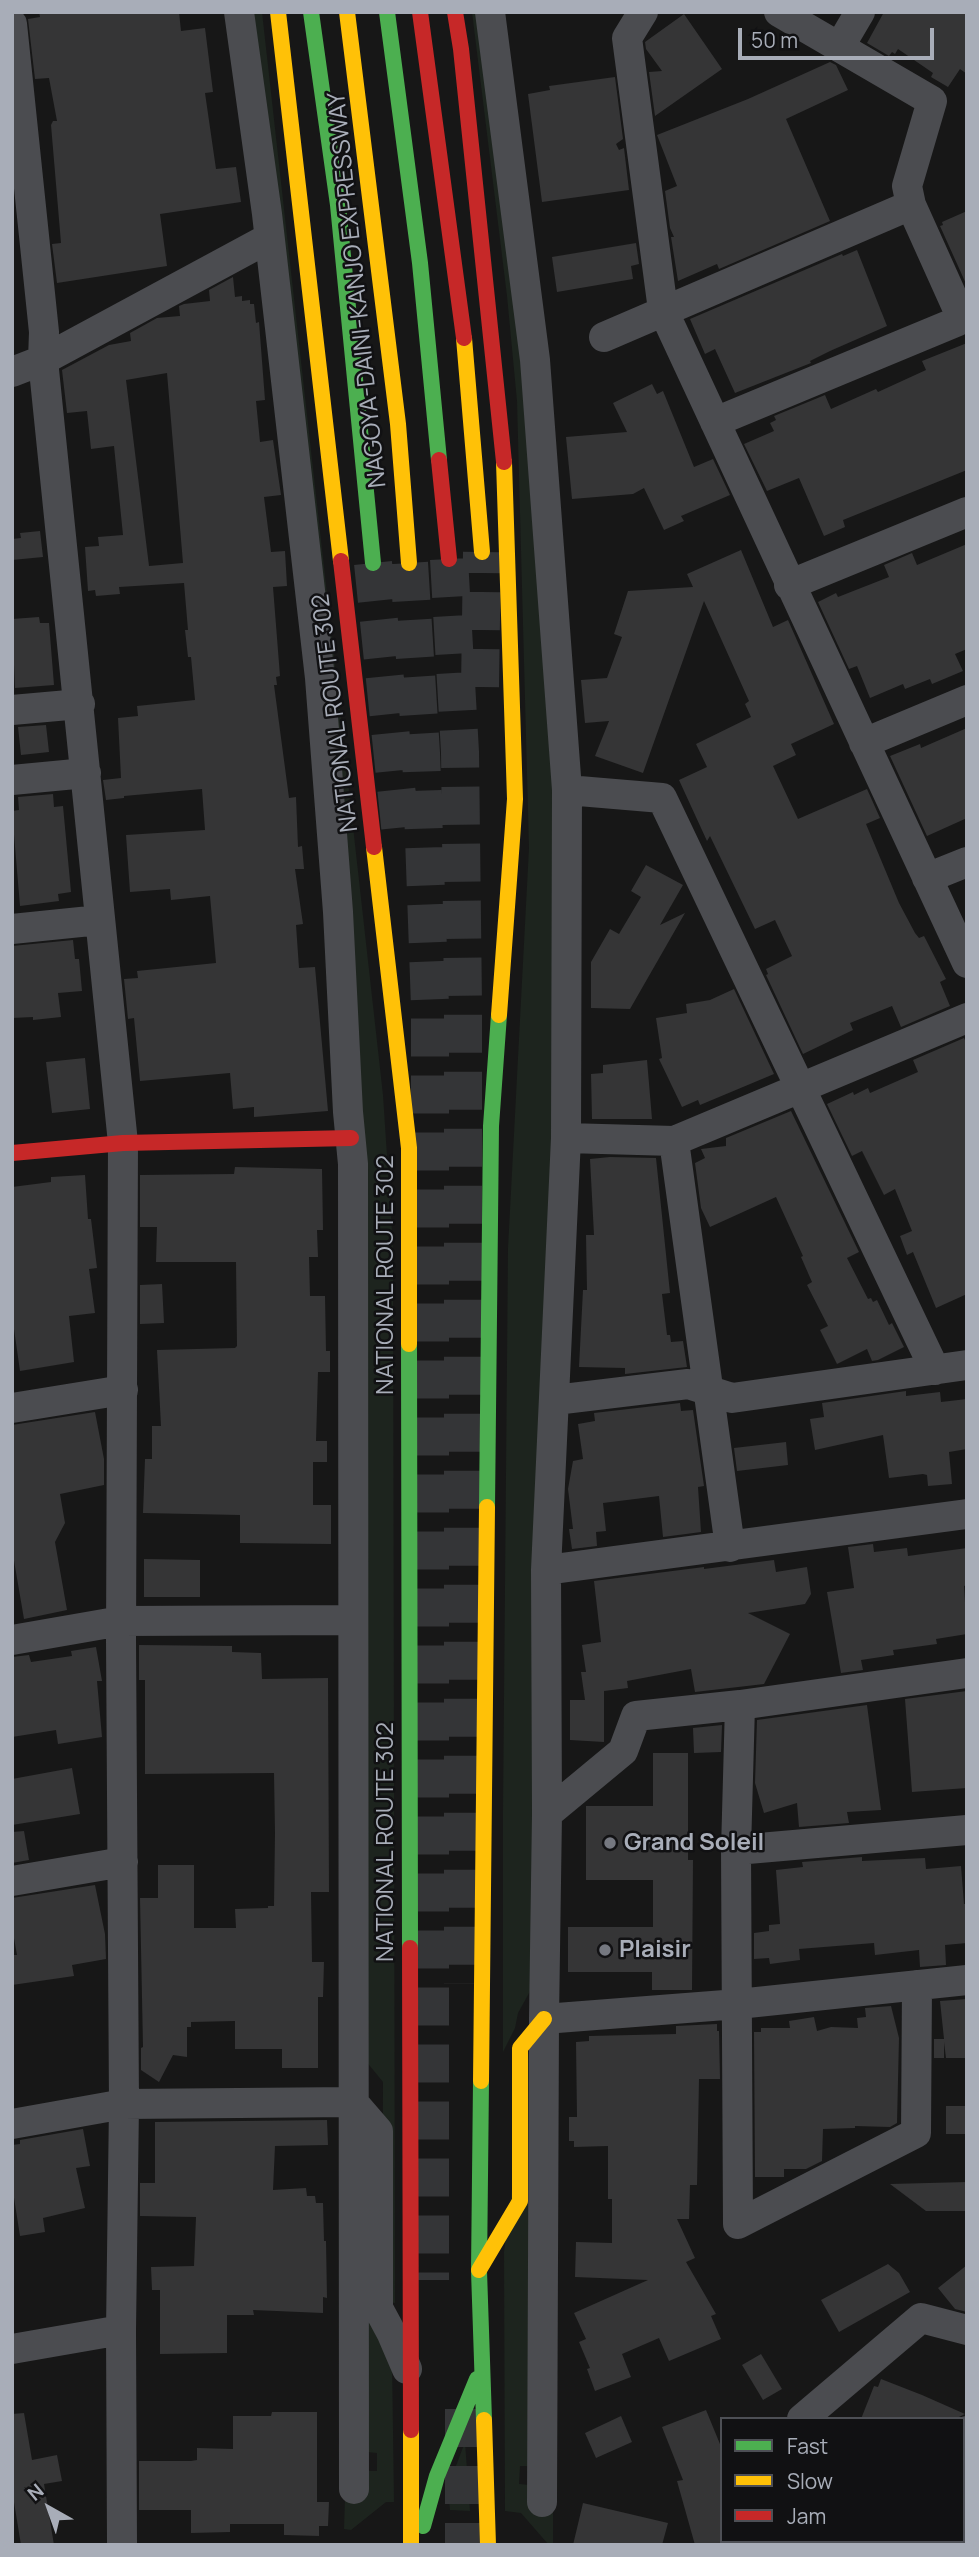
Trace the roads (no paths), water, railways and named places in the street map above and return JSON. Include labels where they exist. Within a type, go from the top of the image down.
[{"type":"main road","name":"NATIONAL ROUTE 302","points":[[278,12],[409,1148],[411,2545]]},
{"type":"main road","points":[[311,12],[338,205],[373,563]]},
{"type":"main road","name":"NAGOYA-DAINI-KANJO EXPRESSWAY","points":[[347,12],[398,424],[409,563]]},
{"type":"main road","points":[[387,12],[421,276],[449,559]]},
{"type":"main road","points":[[420,12],[462,310],[482,552]]},
{"type":"main road","points":[[455,12],[504,459],[515,799],[491,1126],[479,2271],[488,2545]]},
{"type":"main road","points":[[12,1153],[123,1143],[351,1138]]},
{"type":"main road","points":[[479,2271],[520,2201],[520,2048],[544,2019]]},
{"type":"main road","points":[[418,2545],[437,2476],[471,2396],[481,2356]]},
{"type":"street","points":[[239,12],[269,238],[320,678],[338,912],[351,1138],[354,1251],[354,2489]]},
{"type":"street","points":[[490,12],[536,360],[567,790],[566,1138],[546,1570],[548,1814],[544,2019],[542,2502]]},
{"type":"street","points":[[643,12],[627,38],[663,310],[967,963]]},
{"type":"street","points":[[715,422],[956,322],[960,314],[911,205],[907,186],[932,101],[779,12]]},
{"type":"street","points":[[840,46],[860,12]]},
{"type":"street","points":[[12,24],[18,144],[44,332],[43,360],[123,1143],[121,1621],[124,2104],[121,2545]]},
{"type":"street","points":[[604,337],[911,205]]},
{"type":"street","points":[[12,372],[43,360],[269,238]]},
{"type":"street","points":[[789,585],[967,512]]},
{"type":"street","points":[[864,743],[967,700]]},
{"type":"street","points":[[12,710],[79,704]]},
{"type":"street","points":[[12,780],[86,773]]},
{"type":"street","points":[[567,790],[662,798],[935,1370]]},
{"type":"street","points":[[927,878],[967,862]]},
{"type":"street","points":[[12,929],[100,920]]},
{"type":"street","points":[[566,1138],[674,1141],[967,1018]]},
{"type":"street","points":[[674,1141],[730,1546]]},
{"type":"street","points":[[555,1400],[688,1384],[732,1398],[967,1365]]},
{"type":"street","points":[[12,1408],[123,1390]]},
{"type":"street","points":[[546,1570],[967,1514]]},
{"type":"street","points":[[12,1640],[121,1621],[353,1620]]},
{"type":"street","points":[[548,1814],[623,1751],[636,1716],[740,1705],[967,1674]]},
{"type":"street","points":[[740,1705],[736,1850],[738,2224],[916,2133],[917,1985]]},
{"type":"street","points":[[736,1850],[967,1829]]},
{"type":"street","points":[[12,1881],[123,1862]]},
{"type":"street","points":[[544,2019],[738,2004],[967,1980]]},
{"type":"street","points":[[12,2124],[124,2104],[353,2102],[378,2131],[378,2308],[410,2375]]},
{"type":"street","points":[[804,2417],[921,2318],[967,2330]]},
{"type":"street","points":[[12,2349],[121,2330]]},
{"type":"tunnel","points":[[480,687],[482,552]]},
{"type":"tunnel","points":[[449,559],[460,752],[463,1004],[463,1984]]},
{"type":"tunnel","points":[[373,563],[401,835]]},
{"type":"tunnel","points":[[409,563],[421,753],[430,1006],[430,2280]]},
{"type":"tunnel","points":[[464,2409],[464,2545]]},
{"type":"place","name":"Grand Soleil","points":[[610,1843]]},
{"type":"place","name":"Plaisir","points":[[605,1950]]}]
